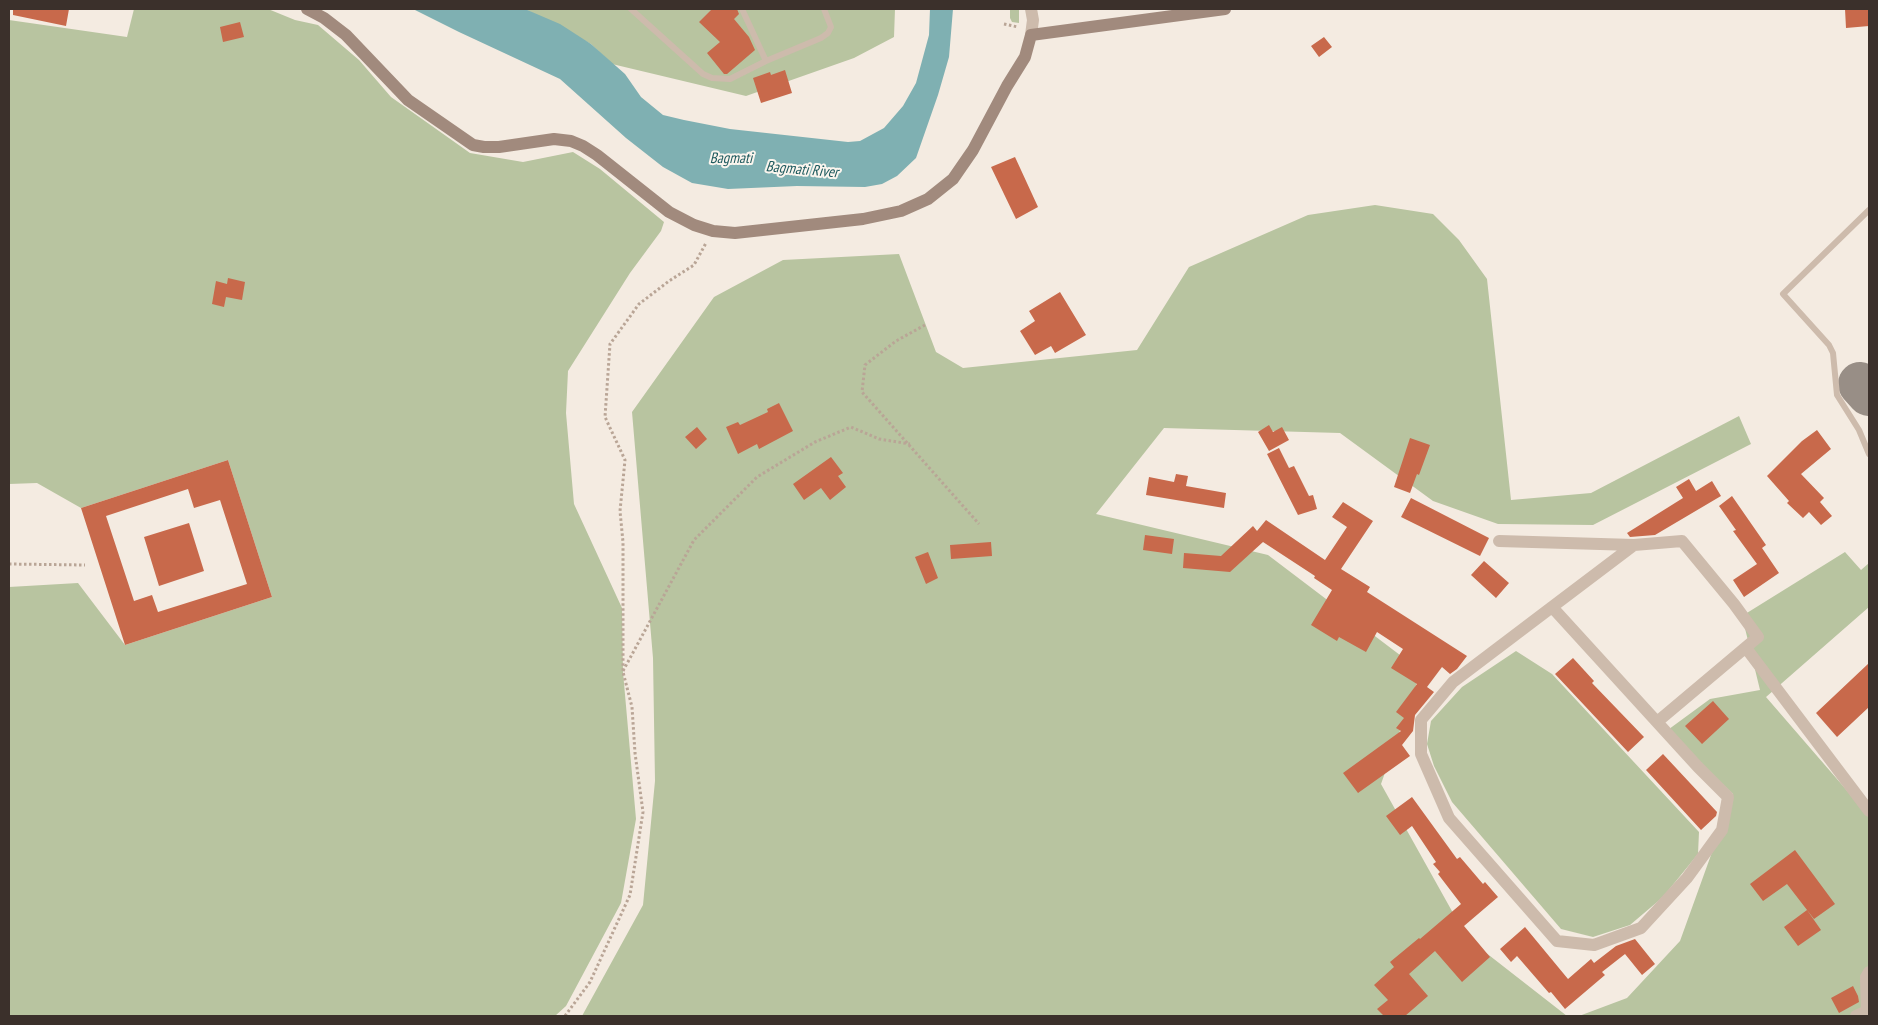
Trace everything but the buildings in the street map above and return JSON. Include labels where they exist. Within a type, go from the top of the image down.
[{"type":"street","points":[[307,9],[324,18],[346,35],[408,100],[473,145],[499,147],[554,139],[571,141],[597,155],[669,212],[694,225],[713,231],[735,233],[863,219],[901,211],[928,199],[953,179],[974,150],[1007,86],[1025,58],[1031,35],[1031,9]]},
{"type":"street","points":[[1031,35],[1225,9]]},
{"type":"street","points":[[1499,541],[1634,545],[1682,541],[1734,604],[1758,637],[1657,722]]},
{"type":"street","points":[[1552,607],[1698,768],[1728,797],[1722,830],[1687,878],[1641,928],[1594,946],[1557,941],[1450,818],[1422,754],[1421,720],[1453,682],[1552,607],[1634,545]]},
{"type":"street","points":[[1746,648],[1869,811]]},
{"type":"street","points":[[1864,1014],[1866,978],[1869,972]]},
{"type":"lane","points":[[631,9],[703,74],[712,78],[730,78],[828,33],[830,27],[824,9]]},
{"type":"lane","points":[[742,9],[766,61]]},
{"type":"lane","points":[[1869,210],[1783,294],[1829,345],[1833,353],[1837,395],[1859,430],[1869,454]]},
{"type":"path","points":[[565,1016],[590,982],[630,895],[643,812],[635,752],[632,707],[623,672],[620,511],[624,460],[605,417],[610,344],[639,304],[694,265],[713,231]]},
{"type":"path","points":[[925,325],[896,341],[865,365],[862,392],[979,524]]},
{"type":"path","points":[[623,672],[694,540],[756,478],[815,442],[851,427],[879,439],[910,444]]},
{"type":"path","points":[[9,564],[85,565]]},
{"type":"green space","points":[[134,9],[268,9],[295,20],[318,25],[359,60],[391,97],[470,153],[523,162],[573,152],[600,169],[664,222],[661,231],[630,273],[568,371],[566,413],[574,504],[622,608],[623,672],[636,819],[621,903],[566,1006],[555,1016],[9,1016],[9,587],[78,583],[125,645],[272,597],[228,460],[81,508],[37,483],[9,484],[9,20],[127,37]]},
{"type":"green space","points":[[525,9],[895,9],[894,37],[854,58],[746,96],[612,64],[591,44]]},
{"type":"green space","points":[[1010,9],[1019,9],[1019,23],[1012,22]]},
{"type":"green space","points":[[1375,205],[1433,214],[1459,240],[1487,279],[1511,500],[1591,493],[1739,416],[1751,444],[1593,525],[1498,524],[1433,501],[1340,433],[1164,428],[1096,514],[1268,555],[1421,671],[1381,784],[1467,938],[1567,1016],[582,1016],[643,905],[655,781],[653,658],[632,412],[714,297],[783,260],[899,254],[936,352],[963,368],[1137,350],[1189,267],[1308,215]]},
{"type":"green space","points":[[1845,552],[1861,570],[1869,563],[1869,607],[1766,697],[1869,816],[1869,1016],[1579,1016],[1627,998],[1680,941],[1733,794],[1665,732],[1710,699],[1760,690],[1742,616]]},
{"type":"green space","points":[[1516,651],[1552,674],[1699,832],[1698,854],[1663,897],[1630,925],[1593,937],[1561,929],[1452,802],[1434,766],[1427,744],[1431,721],[1462,687]]},
{"type":"water","name":"Bagmati","points":[[413,9],[525,9],[560,24],[591,44],[625,74],[641,97],[663,115],[730,129],[848,142],[860,141],[884,128],[903,106],[916,83],[929,35],[930,9],[953,9],[949,57],[938,95],[916,158],[897,176],[882,184],[865,187],[797,186],[728,189],[692,183],[663,167],[626,138],[560,79]]},
{"type":"taxiway","points":[[1860,384],[1869,394]]},
{"type":"water label","name":"Bagmati River","points":[[802,170]]}]
